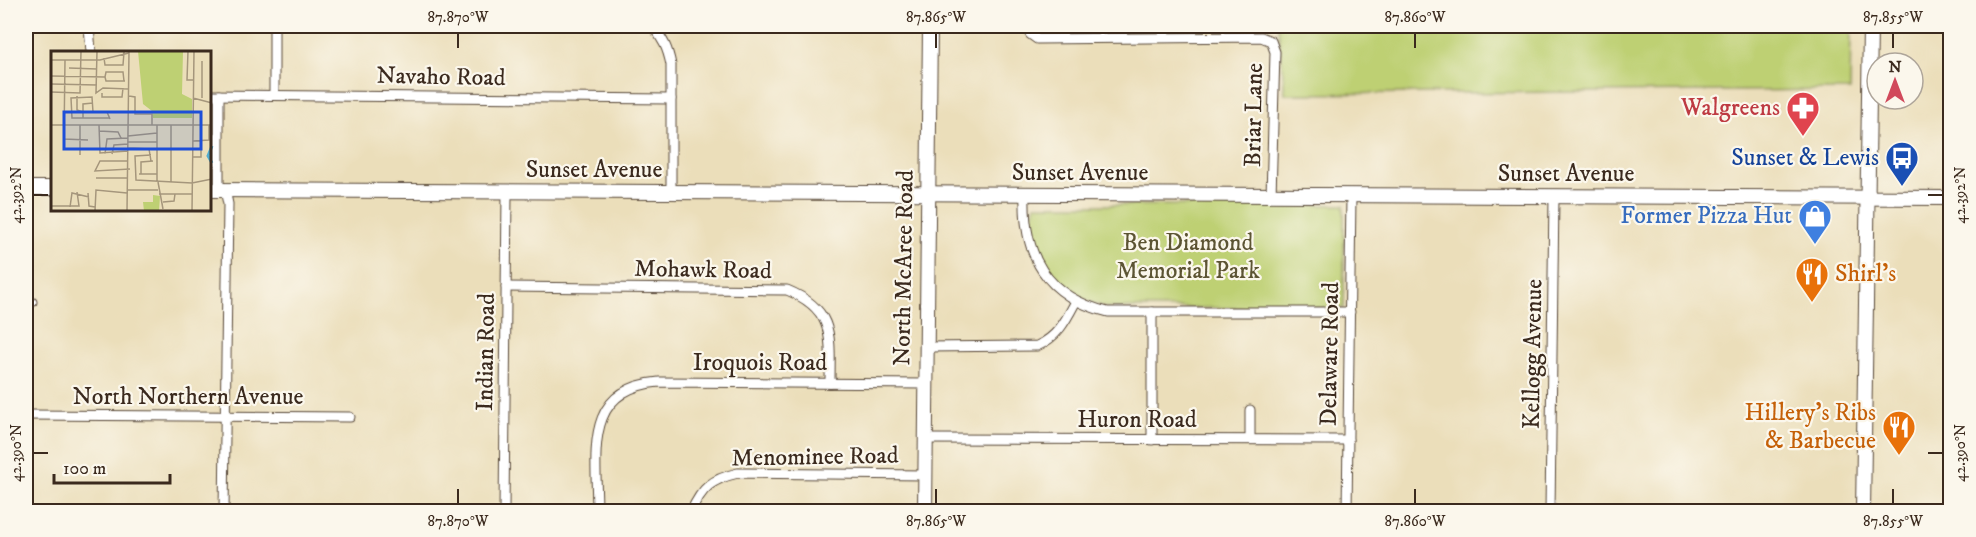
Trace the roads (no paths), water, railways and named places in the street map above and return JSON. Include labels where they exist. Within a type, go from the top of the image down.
[{"type":"street","points":[[89,26],[91,51]]},
{"type":"street","points":[[274,26],[274,95]]},
{"type":"street","points":[[652,26],[661,36],[668,50],[671,65],[671,193]]},
{"type":"street","name":"North McAree Road","points":[[925,512],[930,26]]},
{"type":"street","name":"Briar Lane","points":[[1028,26],[1033,38],[1045,39],[1268,38],[1274,44],[1275,52],[1271,196]]},
{"type":"street","points":[[1863,512],[1870,26]]},
{"type":"street","points":[[215,95],[218,190],[228,204],[224,512]]},
{"type":"street","name":"Navaho Road","points":[[215,95],[671,99]]},
{"type":"street","points":[[26,188],[51,188]]},
{"type":"street","name":"Sunset Avenue","points":[[218,190],[1950,198]]},
{"type":"street","name":"Indian Road","points":[[504,512],[507,192]]},
{"type":"street","points":[[1025,195],[1024,219],[1032,253],[1066,295],[1089,307],[1108,312],[1350,312]]},
{"type":"street","name":"Delaware Road","points":[[1347,512],[1351,196]]},
{"type":"street","name":"Kellogg Avenue","points":[[1550,512],[1554,197]]},
{"type":"street","name":"Mohawk Road","points":[[506,287],[787,290],[809,302],[825,322],[830,334],[830,383]]},
{"type":"street","points":[[926,347],[1037,346],[1056,334],[1076,301]]},
{"type":"street","points":[[1152,312],[1152,440]]},
{"type":"street","name":"Iroquois Road","points":[[597,512],[597,429],[612,400],[625,391],[642,384],[659,382],[925,384]]},
{"type":"street","points":[[1250,410],[1250,439]]},
{"type":"street","name":"North Northern Avenue","points":[[26,415],[350,417]]},
{"type":"street","name":"Huron Road","points":[[926,439],[1348,440]]},
{"type":"street","name":"Menominee Road","points":[[691,512],[697,498],[707,486],[721,477],[738,473],[925,475]]},
{"type":"place","name":"Walgreens","points":[[1803,137]]},
{"type":"place","name":"Sunset & Lewis","points":[[1902,187]]},
{"type":"place","name":"Former Pizza Hut","points":[[1815,245]]},
{"type":"place","name":"Shirl's","points":[[1812,303]]},
{"type":"place","name":"Hillery's Ribs & Barbecue","points":[[1899,456]]},
{"type":"park label","name":"Ben Diamond Memorial Park","points":[[1188,257]]}]
